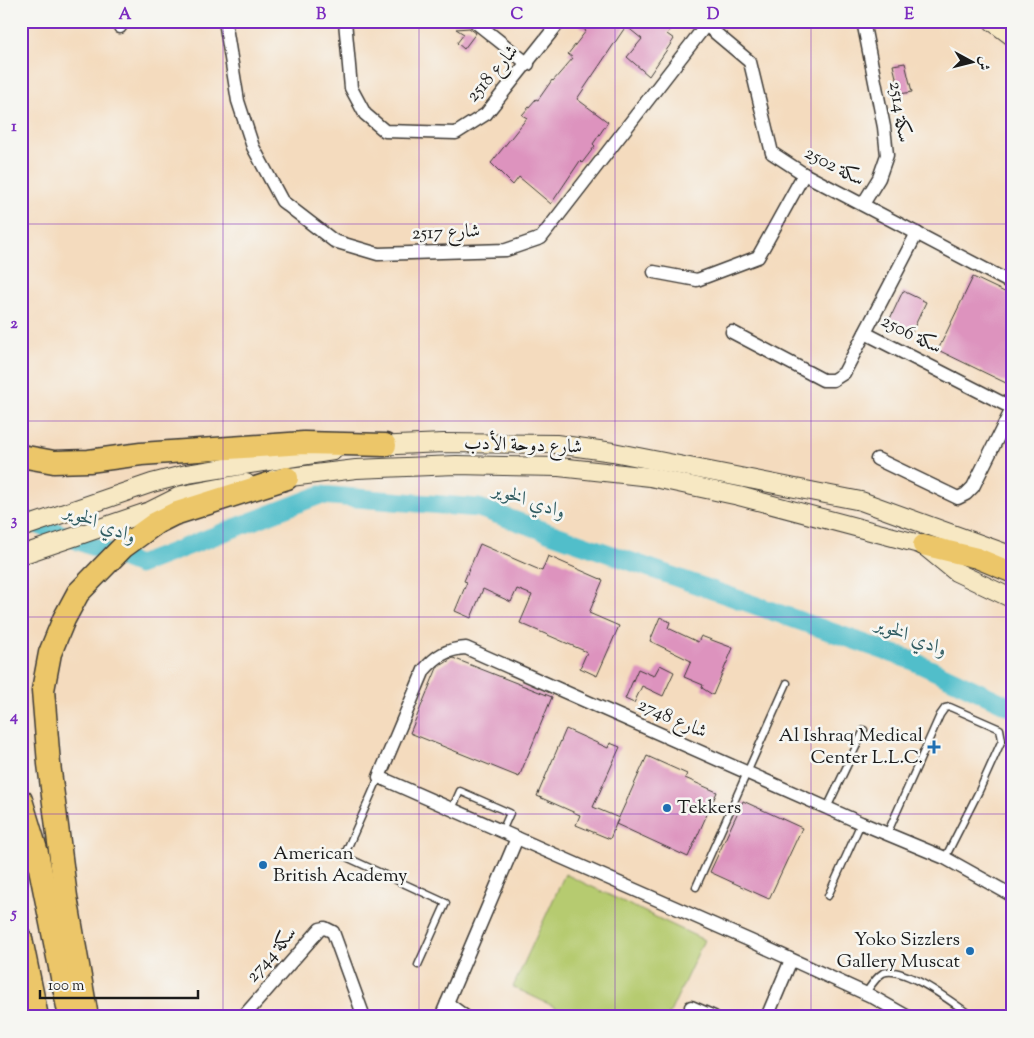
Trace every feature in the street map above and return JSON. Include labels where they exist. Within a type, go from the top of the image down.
[{"type":"highway","points":[[21,456],[54,462],[89,461],[141,454],[304,443],[384,445]]},
{"type":"highway","points":[[87,1017],[66,897],[49,764],[44,690],[50,653],[64,619],[78,593],[122,547],[156,523],[174,514],[287,478]]},
{"type":"highway","points":[[21,800],[37,853],[70,1017]]},
{"type":"highway","points":[[21,939],[37,1017]]},
{"type":"main road","points":[[992,21],[1013,37]]},
{"type":"main road","name":"شارع دوحة الأدب","points":[[21,528],[187,474],[292,456],[384,445],[444,442],[556,444],[613,452],[861,501],[1013,556]]},
{"type":"main road","name":"شارع دوحة الأدب","points":[[21,555],[150,511],[182,495],[222,487],[356,469],[456,465],[559,467],[650,477],[739,496],[923,545],[956,572],[1013,599]]},
{"type":"main road","points":[[923,545],[977,558],[1013,573]]},
{"type":"street","name":"2517 شارع","points":[[225,21],[238,101],[253,147],[282,201],[334,241],[378,254],[506,250],[541,238],[708,23]]},
{"type":"street","name":"2518 شارع","points":[[344,21],[351,88],[365,114],[386,131],[456,133],[486,114],[528,64],[560,21]]},
{"type":"street","points":[[474,21],[528,64]]},
{"type":"street","name":"سكة 2514","points":[[863,21],[884,127],[887,154],[879,178],[863,204]]},
{"type":"street","name":"2502 سكة","points":[[708,23],[750,62],[772,153],[804,174],[1013,284]]},
{"type":"street","points":[[654,272],[697,280],[758,258],[804,174]]},
{"type":"street","name":"سكة 2506","points":[[877,459],[958,498],[966,494],[973,487],[1013,408],[866,333],[917,233]]},
{"type":"street","points":[[732,332],[823,380],[833,380],[844,372],[866,333]]},
{"type":"street","name":"شارع 2748","points":[[379,778],[424,670],[434,658],[452,649],[466,648],[860,823],[945,858],[1013,896]]},
{"type":"street","points":[[379,778],[791,960],[865,994],[908,1017]]},
{"type":"street","points":[[441,1017],[517,838]]},
{"type":"street","name":"سكة 2744","points":[[243,1017],[320,929],[328,928],[333,932],[364,1017]]},
{"type":"street","points":[[767,1017],[791,960]]},
{"type":"street","points":[[447,1003],[466,1017]]},
{"type":"street","points":[[691,1007],[714,1017]]},
{"type":"lane","points":[[696,887],[787,683]]},
{"type":"lane","points":[[887,834],[940,716],[945,708],[950,707],[1000,729],[1002,740],[945,858]]},
{"type":"lane","points":[[827,808],[864,730]]},
{"type":"lane","points":[[379,778],[344,856],[446,903],[418,965]]},
{"type":"lane","points":[[452,809],[460,791],[510,812],[502,831]]},
{"type":"lane","points":[[828,896],[860,823]]},
{"type":"lane","points":[[865,994],[881,974],[889,971],[923,984],[973,1017]]},
{"type":"green space","points":[[565,874],[704,940],[668,1017],[576,1017],[513,987]]},
{"type":"building","points":[[583,21],[594,25],[604,21],[678,21],[667,34],[674,39],[649,76],[627,57],[642,39],[626,26],[577,99],[608,122],[593,144],[595,146],[582,163],[580,161],[551,204],[519,177],[513,185],[491,163],[527,118],[522,115],[536,99],[538,100],[552,80],[573,58],[568,54],[586,31],[580,26]]},
{"type":"building","points":[[469,28],[476,33],[464,49],[457,43],[464,34],[456,29]]},
{"type":"building","points":[[905,63],[912,92],[900,94],[893,65]]},
{"type":"building","points":[[973,277],[1013,296],[1013,369],[1006,383],[938,350]]},
{"type":"building","points":[[903,291],[926,302],[910,336],[887,325]]},
{"type":"building","points":[[480,544],[542,571],[548,556],[603,580],[589,613],[619,626],[597,676],[580,668],[587,652],[520,623],[532,595],[517,589],[511,602],[483,589],[471,618],[455,611],[467,582],[464,581]]},
{"type":"building","points":[[660,617],[670,622],[668,628],[698,642],[701,636],[733,648],[713,695],[702,688],[703,685],[684,677],[691,661],[650,641]]},
{"type":"building","points":[[453,658],[552,697],[519,777],[410,733],[437,668]]},
{"type":"building","points":[[660,665],[674,672],[663,696],[642,686],[634,703],[625,699],[638,669],[654,676]]},
{"type":"building","points":[[566,729],[608,748],[610,743],[620,747],[593,807],[619,818],[647,756],[687,774],[685,778],[717,792],[688,857],[616,824],[610,839],[576,825],[580,815],[537,796]]},
{"type":"building","points":[[743,801],[802,828],[769,899],[710,872]]},
{"type":"waterway","name":"وادي الخوير","points":[[21,518],[139,565],[320,495],[479,508],[911,660],[1013,708]]},
{"type":"place","name":"Al Ishraq Medical Center L.L.C.","points":[[934,747]]},
{"type":"place","name":"Tekkers","points":[[667,808]]},
{"type":"place","name":"American British Academy","points":[[263,865]]},
{"type":"place","name":"Yoko Sizzlers Gallery Muscat","points":[[970,951]]}]
